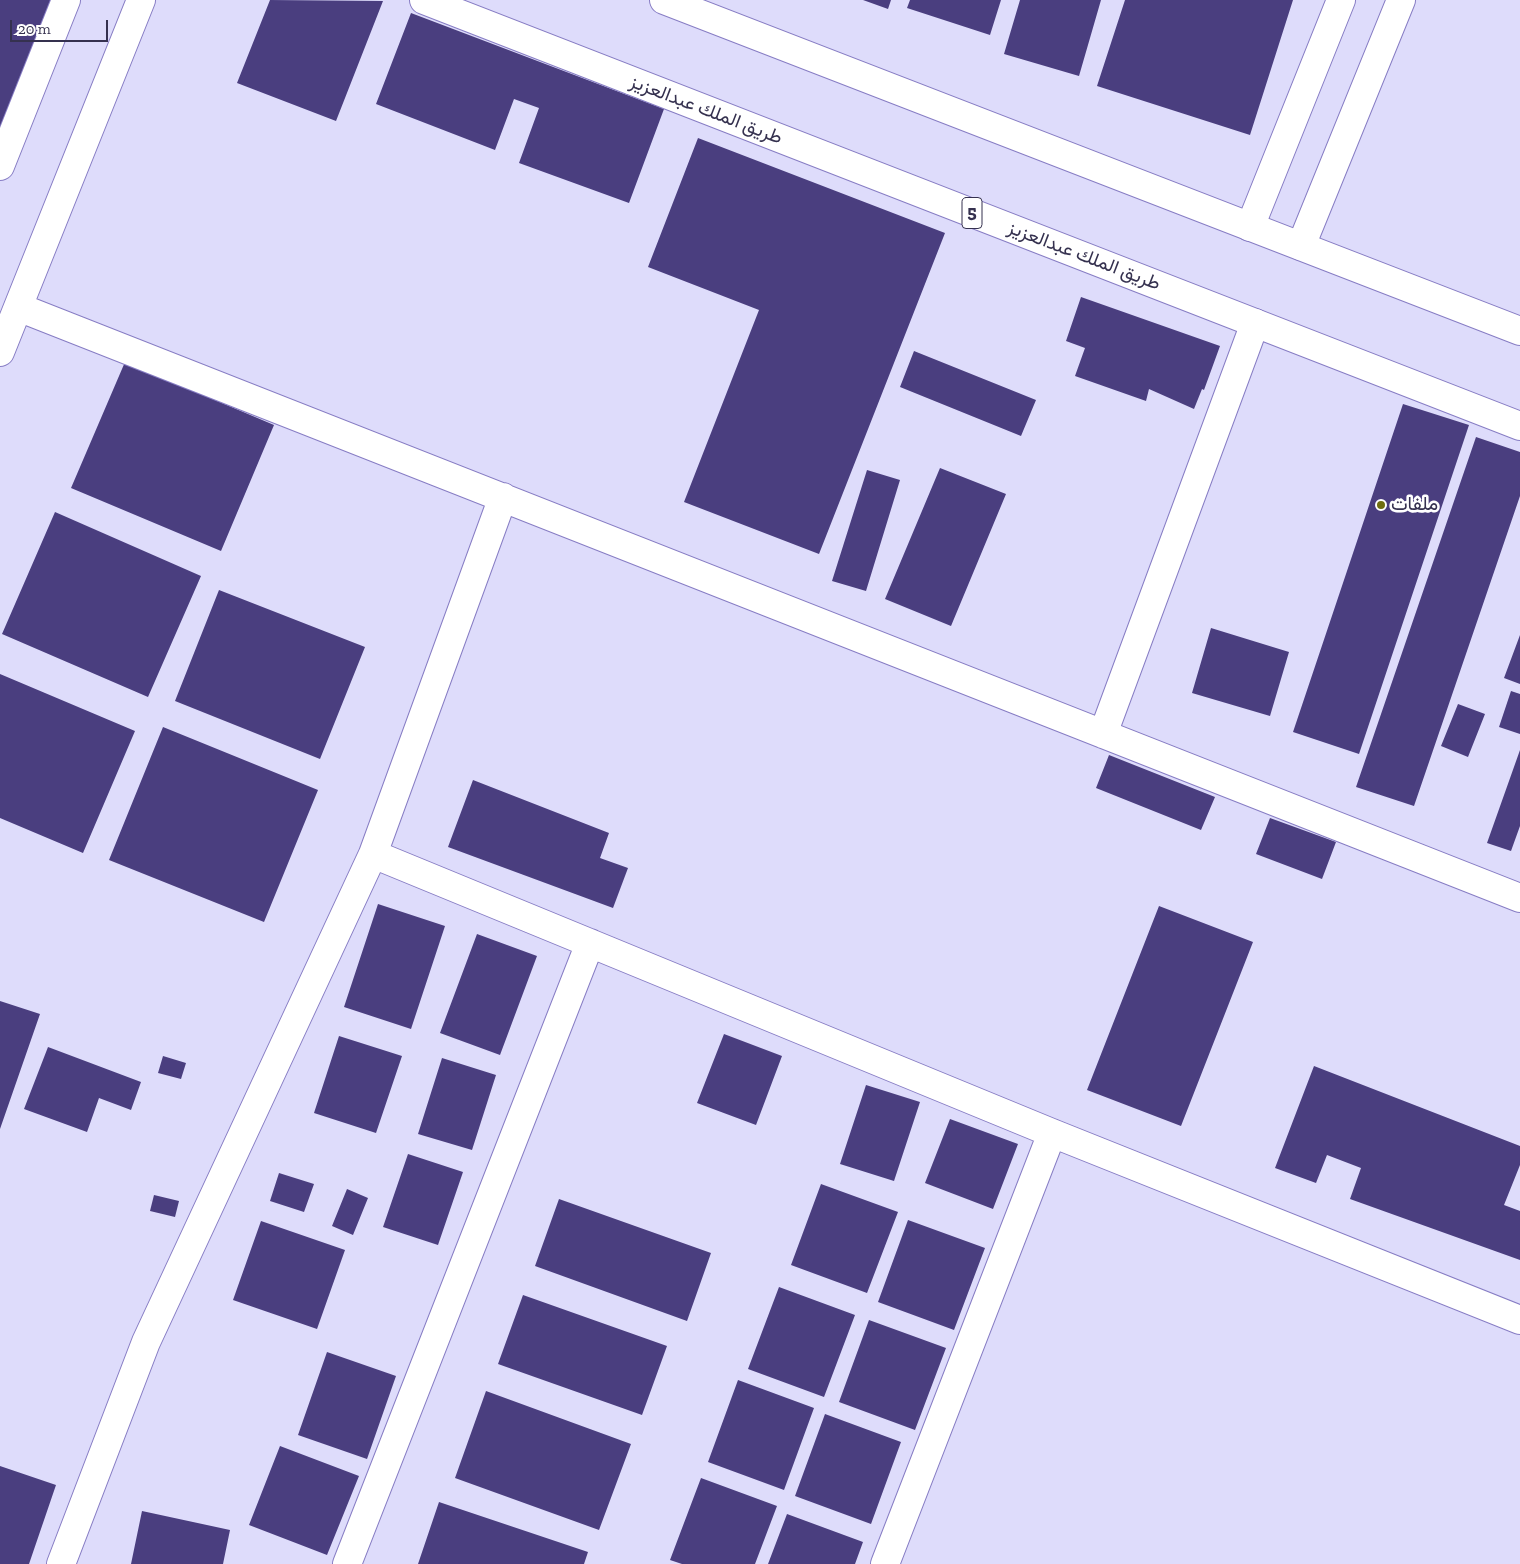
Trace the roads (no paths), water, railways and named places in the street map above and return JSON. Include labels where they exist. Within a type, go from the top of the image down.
[{"type":"main road","points":[[0,166],[66,0]]},
{"type":"main road","points":[[0,352],[141,0]]},
{"type":"main road","name":"طريق الملك عبدالعزيز","points":[[424,0],[1520,426]]},
{"type":"main road","points":[[664,0],[706,8],[1250,227],[1520,331]]},
{"type":"main road","points":[[1250,227],[1340,0]]},
{"type":"main road","points":[[1301,246],[1400,0]]},
{"type":"main road","points":[[18,307],[1520,898]]},
{"type":"main road","points":[[1103,734],[1256,323]]},
{"type":"main road","points":[[61,1564],[146,1342],[373,854],[503,498]]},
{"type":"main road","points":[[373,854],[1052,1132],[1520,1320]]},
{"type":"main road","points":[[347,1564],[590,943]]},
{"type":"main road","points":[[885,1564],[1052,1132]]},
{"type":"place","name":"ملفات","points":[[1381,505]]}]
